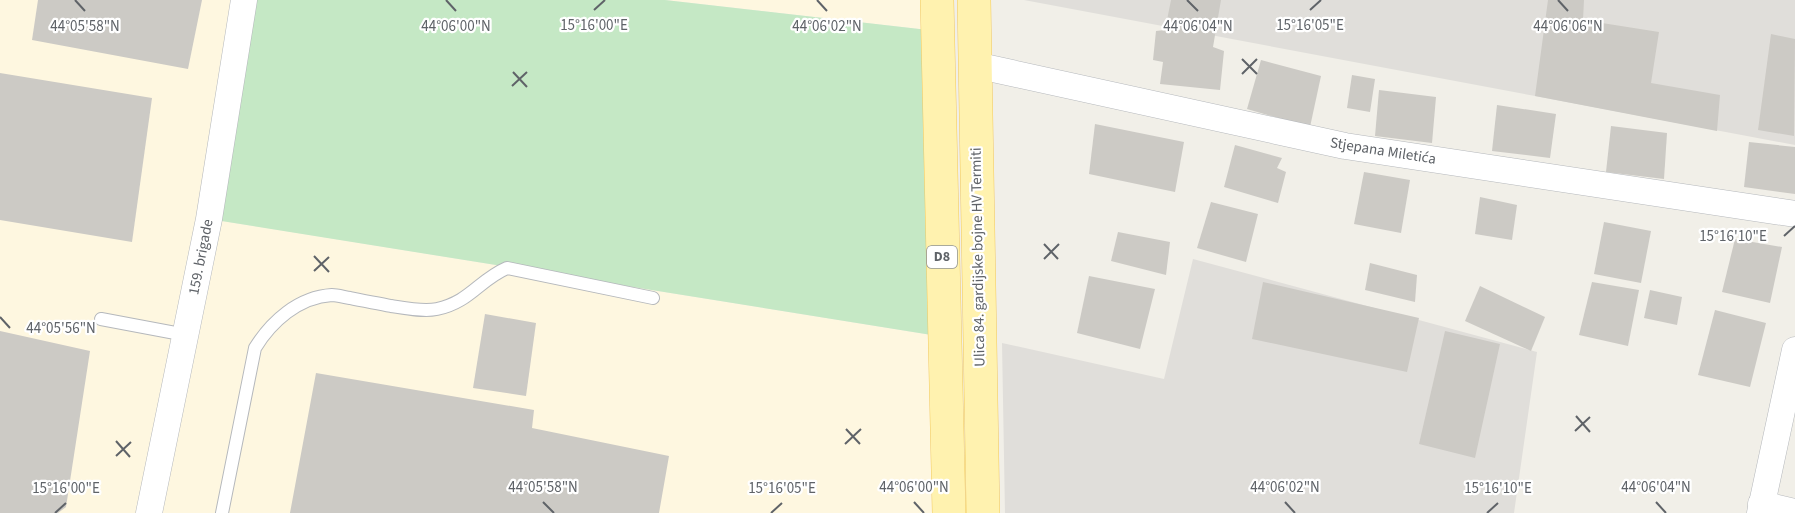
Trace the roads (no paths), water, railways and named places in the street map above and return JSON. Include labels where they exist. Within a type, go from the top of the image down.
[{"type":"main road","name":"D8","points":[[937,0],[949,513]]},
{"type":"main road","name":"Ulica 84. gardijske bojne HV Termiti","points":[[974,0],[983,513]]},
{"type":"street","name":"159. brigade","points":[[149,513],[209,219],[244,0]]},
{"type":"street","name":"Stjepana Miletića","points":[[975,64],[1345,146],[1795,214]]},
{"type":"street","points":[[1795,350],[1760,509],[1795,513]]},
{"type":"lane","points":[[222,513],[255,348],[277,320],[295,307],[313,299],[332,295],[401,308],[435,310],[460,302],[493,274],[507,268],[653,298]]},
{"type":"lane","points":[[101,319],[186,335]]}]
